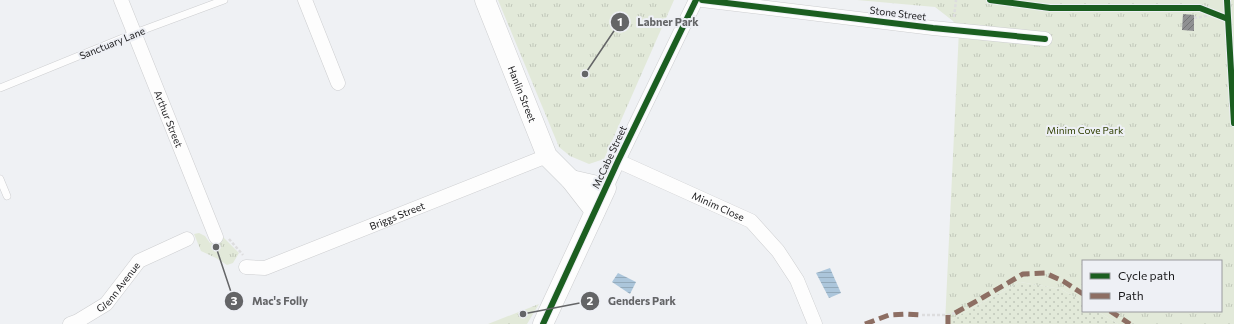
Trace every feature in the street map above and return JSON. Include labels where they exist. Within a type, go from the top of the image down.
[{"type":"street","name":"Arthur Street","points":[[121,0],[216,237]]},
{"type":"street","points":[[306,0],[338,83]]},
{"type":"street","name":"Hanlin Street","points":[[486,0],[547,156],[571,180],[595,211]]},
{"type":"street","name":"McCabe Street","points":[[544,324],[618,161],[696,0]]},
{"type":"street","name":"Stone Street","points":[[702,0],[933,28],[1045,39]]},
{"type":"street","name":"Briggs Street","points":[[246,267],[264,268],[547,156]]},
{"type":"street","name":"Minim Close","points":[[618,161],[751,221],[778,251],[797,280],[815,324]]},
{"type":"street","points":[[571,180],[606,188]]},
{"type":"street","name":"Glenn Avenue","points":[[70,324],[78,321],[106,304],[139,261],[187,239]]},
{"type":"lane","name":"Sanctuary Lane","points":[[0,88],[224,0]]},
{"type":"lane","points":[[0,179],[7,196]]},
{"type":"path","points":[[1194,18],[1206,16],[1212,12]]},
{"type":"path","points":[[216,237],[224,233],[242,253],[246,267]]},
{"type":"path","points":[[922,315],[948,315],[955,313]]},
{"type":"green space","points":[[498,0],[674,0],[604,159],[589,164],[570,156],[559,147]]},
{"type":"green space","name":"Minim Cove Park","points":[[857,0],[1234,0],[1234,324],[1118,324],[1099,312],[1222,312],[1222,260],[1082,260],[1082,301],[1061,289],[1020,282],[945,323],[959,30],[953,21],[935,7]]},
{"type":"green space","points":[[199,233],[205,236],[210,243],[223,237],[239,253],[233,263],[227,265],[201,251],[194,234]]},
{"type":"green space","points":[[1020,282],[1061,289],[1082,301],[1082,312],[1099,312],[1118,324],[945,324]]},
{"type":"green space","points":[[539,304],[527,324],[488,324]]},
{"type":"water","points":[[830,268],[841,293],[829,298],[816,273]]},
{"type":"water","points":[[618,273],[636,282],[630,294],[612,282]]},
{"type":"building","points":[[1183,14],[1194,15],[1194,31],[1182,30]]},
{"type":"marked path","points":[[955,313],[1023,274],[1045,273],[1063,281],[1082,293]]},
{"type":"marked path","points":[[1112,312],[1130,324]]},
{"type":"marked path","points":[[865,324],[889,315],[922,315]]},
{"type":"marked path","points":[[948,315],[948,324]]},
{"type":"cycle path","points":[[543,324],[618,161],[696,0]]},
{"type":"cycle path","points":[[702,0],[933,28],[1045,39]]},
{"type":"cycle path","points":[[990,0],[1050,8],[1200,8],[1228,19]]},
{"type":"cycle path","points":[[1227,0],[1234,123]]},
{"type":"place","name":"Labner Park","points":[[585,74]]},
{"type":"place","name":"Mac's Folly","points":[[216,247]]},
{"type":"place","name":"Genders Park","points":[[523,314]]}]
